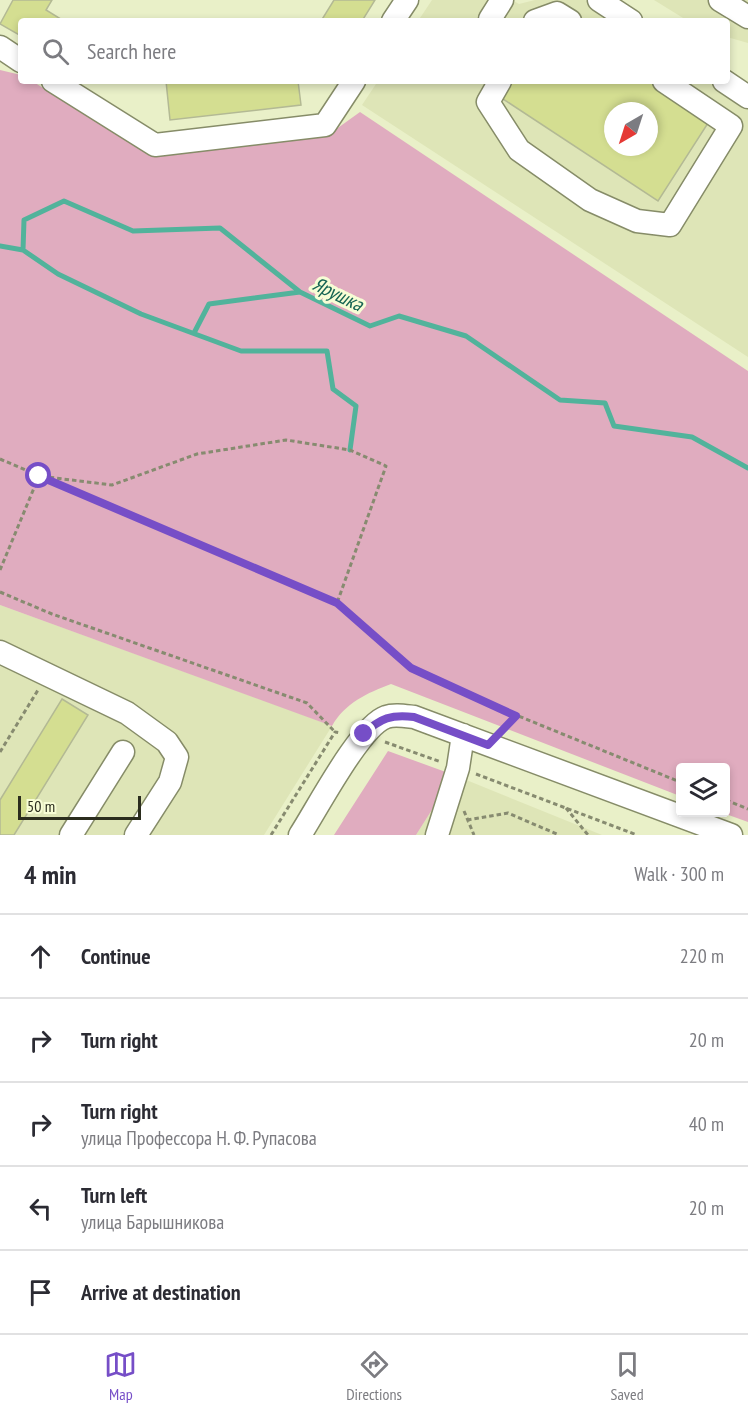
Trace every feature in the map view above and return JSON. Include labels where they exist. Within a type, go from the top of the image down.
[{"type":"street","points":[[395,18],[407,0]]},
{"type":"street","points":[[491,18],[502,0]]},
{"type":"street","points":[[598,0],[626,18]]},
{"type":"street","points":[[720,0],[748,17]]},
{"type":"street","points":[[543,18],[557,13],[565,18]]},
{"type":"street","points":[[0,47],[18,59]]},
{"type":"street","points":[[58,84],[155,145],[325,125],[352,84]]},
{"type":"street","points":[[498,84],[488,102],[519,150],[590,200],[637,221],[670,225],[731,126],[668,84]]},
{"type":"street","points":[[728,84],[748,97]]},
{"type":"street","points":[[0,652],[127,713],[167,742],[177,758],[170,782],[136,835]]},
{"type":"street","points":[[300,835],[364,734],[387,716],[414,717],[731,835]]},
{"type":"street","points":[[437,835],[458,768],[463,735]]},
{"type":"street","points":[[71,835],[123,752]]},
{"type":"path","points":[[39,476],[112,485],[197,454],[286,440],[350,450],[386,466],[337,603]]},
{"type":"path","points":[[0,459],[337,603],[411,668],[516,716],[676,780]]},
{"type":"path","points":[[0,570],[39,476]]},
{"type":"path","points":[[0,592],[52,614],[307,703],[335,732]]},
{"type":"path","points":[[0,752],[47,675]]},
{"type":"path","points":[[488,745],[516,716]]},
{"type":"path","points":[[364,734],[637,835]]},
{"type":"path","points":[[730,802],[748,809]]},
{"type":"path","points":[[566,808],[588,835]]},
{"type":"path","points":[[467,820],[508,813],[559,835]]},
{"type":"shaded area","points":[[432,0],[512,0],[519,4],[535,0],[585,0],[612,18],[420,18]]},
{"type":"shaded area","points":[[654,0],[748,0],[748,43],[730,38],[730,18],[683,18]]},
{"type":"shaded area","points":[[0,70],[18,74],[18,84],[37,84],[152,156],[328,135],[360,112],[748,371],[748,822],[730,816],[730,763],[676,763],[676,794],[391,684],[357,700],[343,711],[332,726],[0,605]]},
{"type":"shaded area","points":[[376,84],[713,84],[748,107],[748,357],[362,105]]},
{"type":"shaded area","points":[[0,605],[332,726],[264,835],[0,835]]},
{"type":"shaded area","points":[[388,751],[454,775],[416,835],[334,835]]},
{"type":"shaded area","points":[[454,775],[602,835],[416,835]]},
{"type":"building","points":[[13,0],[52,0],[46,10],[59,18],[18,18],[18,34],[0,24]]},
{"type":"building","points":[[334,0],[375,0],[364,18],[323,18]]},
{"type":"building","points":[[166,84],[298,84],[301,105],[170,120]]},
{"type":"building","points":[[508,84],[656,84],[710,120],[658,201],[500,97]]},
{"type":"building","points":[[62,699],[88,715],[14,835],[0,835],[0,800]]},
{"type":"waterway","name":"Ярушка","points":[[0,246],[23,250],[24,220],[64,201],[133,231],[220,228],[300,292],[370,326],[399,316],[466,336],[560,400],[605,403],[614,426],[692,437],[748,468]]},
{"type":"waterway","points":[[23,250],[58,274],[141,314],[241,351],[327,351],[333,389],[356,406],[350,450]]},
{"type":"waterway","points":[[194,333],[209,304],[300,292]]},
{"type":"route","points":[[39,476],[337,603],[411,668],[516,716],[488,745],[414,717],[402,715],[387,716],[375,723],[364,734]]}]
